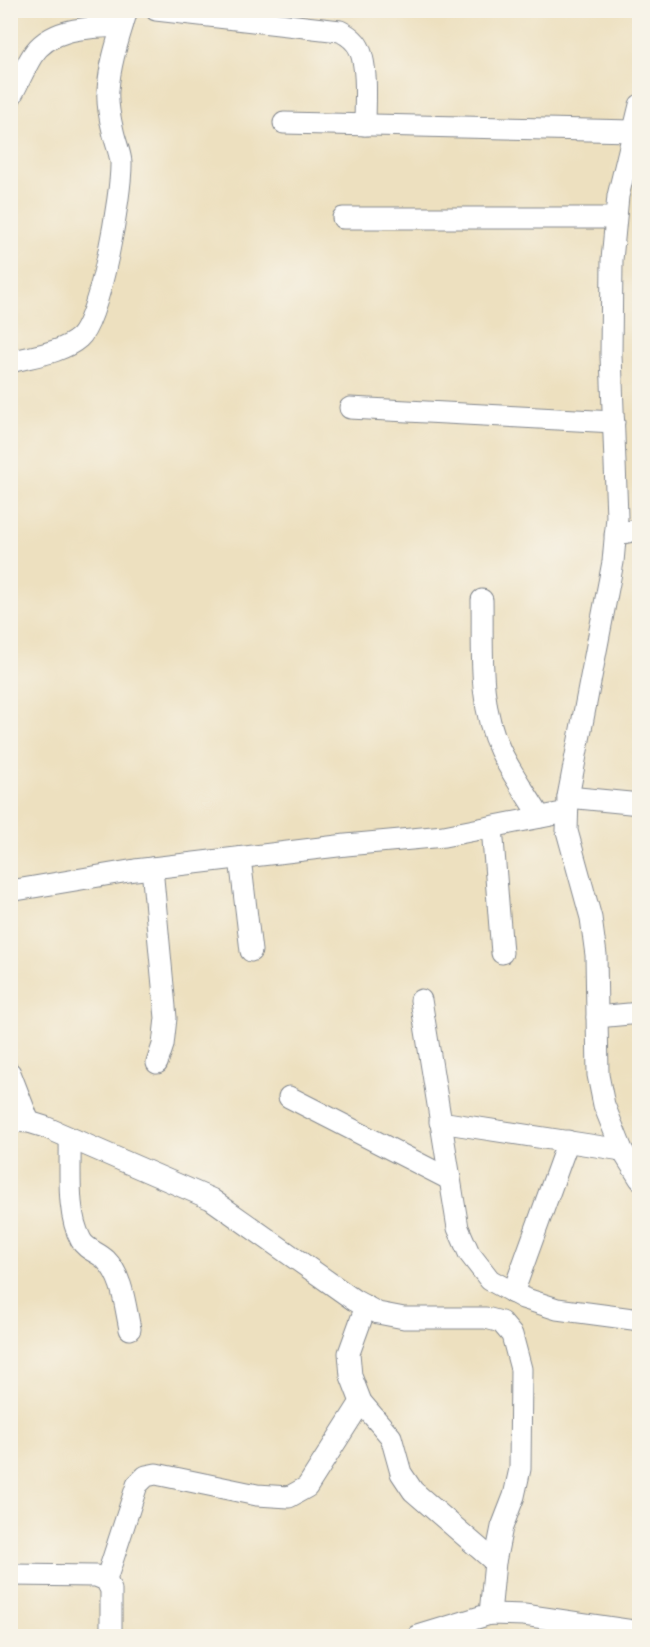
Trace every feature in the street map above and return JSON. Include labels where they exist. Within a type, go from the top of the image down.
[{"type":"street","points":[[156,10],[340,31],[351,37],[360,48],[364,65],[365,125]]},
{"type":"street","points":[[10,98],[33,54],[54,36],[125,18]]},
{"type":"street","points":[[10,362],[63,348],[80,338],[90,322],[112,240],[120,187],[121,159],[112,130],[108,92],[114,51],[125,18]]},
{"type":"street","points":[[639,105],[615,218],[611,294],[617,517],[613,562],[568,804],[567,831],[592,927],[596,955],[598,1075],[604,1105],[622,1150],[639,1179]]},
{"type":"street","points":[[284,123],[633,131]]},
{"type":"street","points":[[343,218],[615,218]]},
{"type":"street","points":[[350,408],[614,422]]},
{"type":"street","points":[[615,535],[639,529]]},
{"type":"street","points":[[482,600],[484,688],[489,719],[500,749],[540,817]]},
{"type":"street","points":[[10,891],[152,868],[346,845],[433,838],[540,817],[568,804],[639,804]]},
{"type":"street","points":[[492,827],[502,953]]},
{"type":"street","points":[[240,858],[251,951]]},
{"type":"street","points":[[152,868],[165,1018],[164,1045],[157,1063]]},
{"type":"street","points":[[421,1000],[458,1228],[469,1253],[490,1280],[523,1298],[557,1309],[639,1320]]},
{"type":"street","points":[[597,1017],[639,1013]]},
{"type":"street","points":[[10,1073],[20,1121],[70,1139],[211,1199],[378,1313],[404,1318],[486,1318],[501,1322],[512,1335],[521,1369],[520,1469],[514,1496],[502,1527],[489,1614]]},
{"type":"street","points":[[289,1097],[449,1179]]},
{"type":"street","points":[[440,1122],[622,1150]]},
{"type":"street","points":[[70,1139],[74,1223],[81,1241],[90,1250],[104,1258],[114,1269],[130,1329]]},
{"type":"street","points":[[513,1293],[568,1141]]},
{"type":"street","points":[[366,1306],[349,1353],[351,1376],[361,1402],[391,1437],[401,1473],[413,1491],[495,1562]]},
{"type":"street","points":[[106,1580],[137,1485],[146,1476],[156,1474],[257,1495],[289,1497],[307,1487],[361,1402]]},
{"type":"street","points":[[10,1575],[96,1576],[106,1580],[111,1590],[111,1636]]},
{"type":"street","points":[[418,1636],[489,1614],[524,1615],[639,1632]]}]
